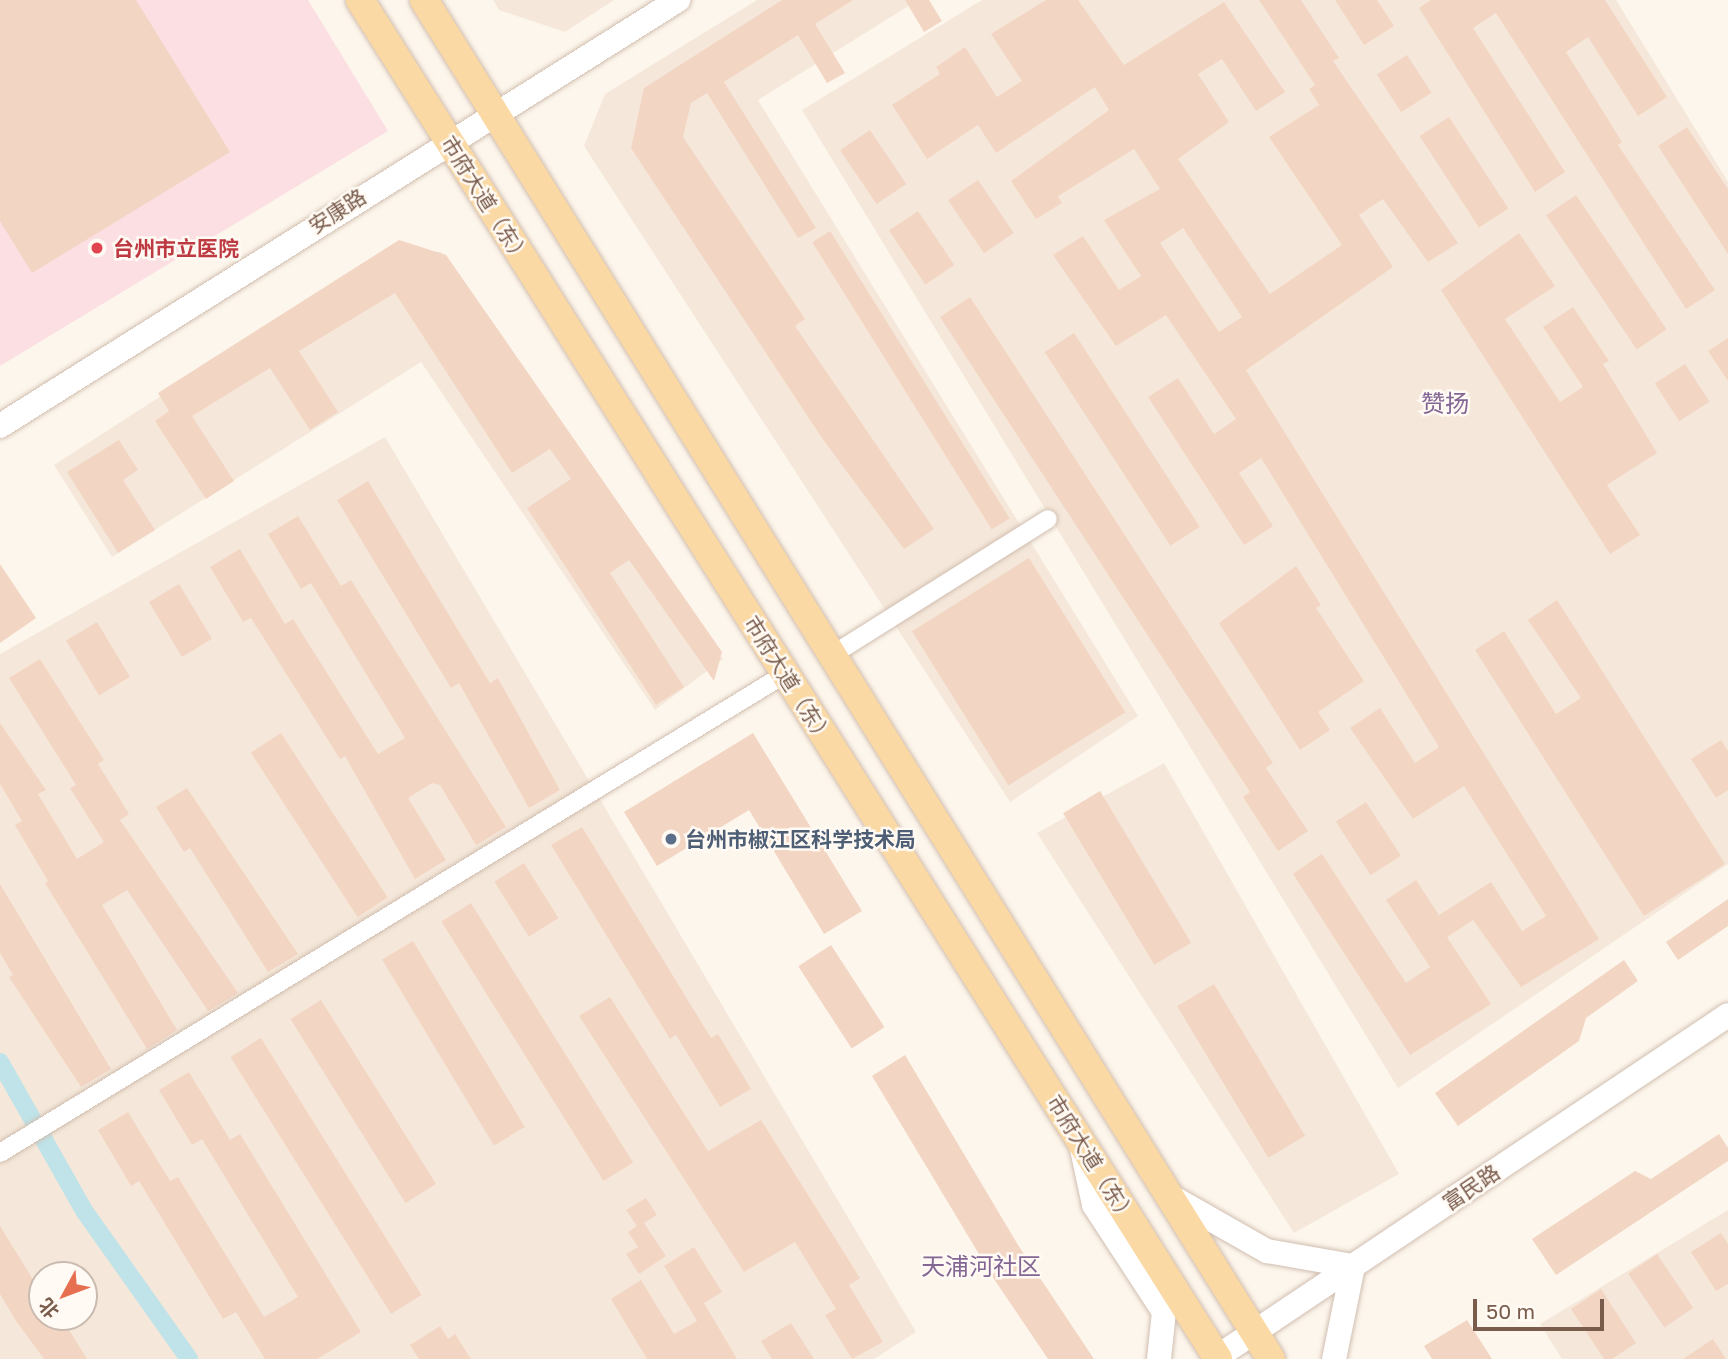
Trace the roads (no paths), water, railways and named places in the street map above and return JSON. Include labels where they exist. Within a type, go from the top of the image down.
[{"type":"main road","name":"市府大道（东）","points":[[360,0],[1216,1359]]},
{"type":"main road","points":[[424,0],[1271,1359]]},
{"type":"street","name":"安康路","points":[[0,426],[448,140],[678,0]]},
{"type":"street","points":[[832,655],[1048,519]]},
{"type":"street","points":[[0,1153],[785,674]]},
{"type":"street","name":"富民路","points":[[1216,1359],[1728,1015]]},
{"type":"street","points":[[1080,1141],[1094,1205],[1164,1312],[1159,1359]]},
{"type":"street","points":[[1170,1196],[1267,1251],[1353,1266],[1334,1359]]},
{"type":"waterway","points":[[0,1062],[85,1212],[189,1359]]},
{"type":"place","name":"台州市立医院","points":[[97,248]]},
{"type":"place","name":"台州市椒江区科学技术局","points":[[671,839]]},
{"type":"district","name":"赞扬","points":[[1445,403]]},
{"type":"district","name":"天浦河社区","points":[[981,1266]]}]
